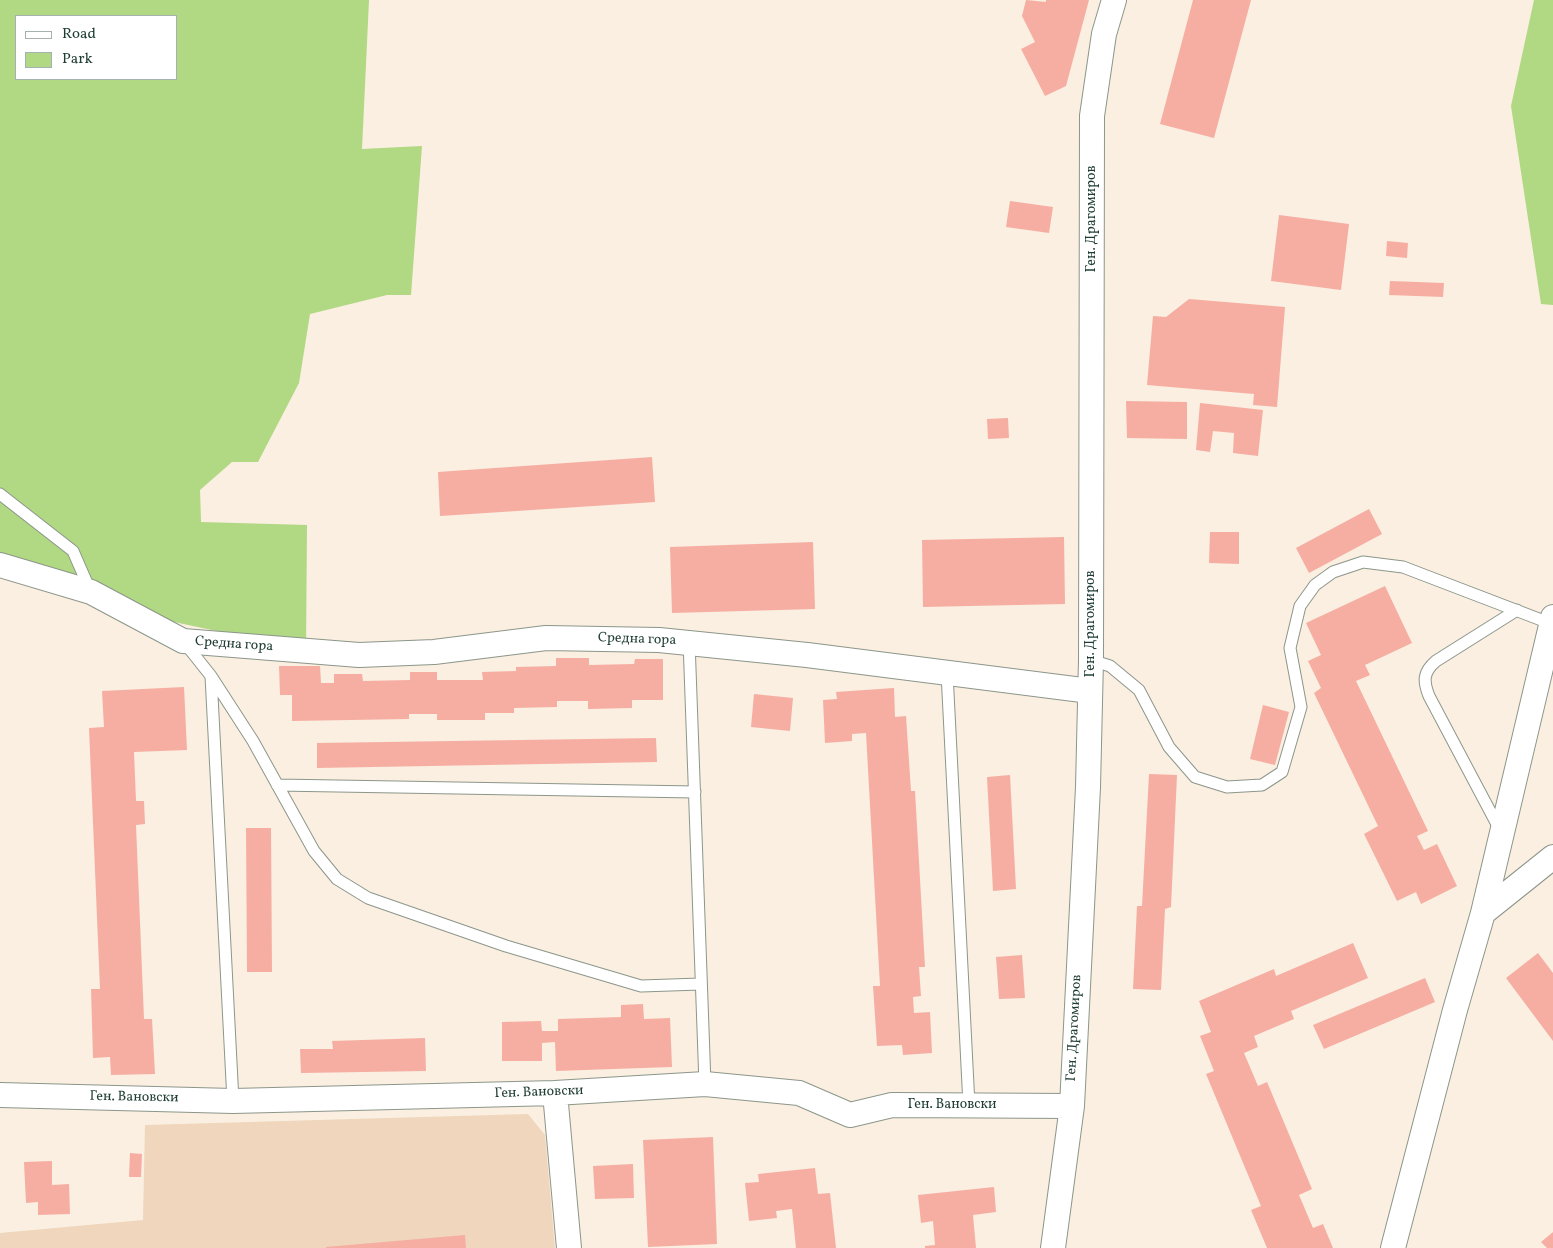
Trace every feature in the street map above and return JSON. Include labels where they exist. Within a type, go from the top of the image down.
[{"type":"street","name":"Ген. Драгомиров","points":[[1053,1248],[1072,1106],[1088,787],[1091,660],[1092,116],[1104,34],[1114,0]]},
{"type":"street","points":[[0,565],[91,592],[183,641]]},
{"type":"street","points":[[1393,1248],[1455,1010],[1483,912],[1552,620]]},
{"type":"street","name":"Средна гора","points":[[183,641],[359,656],[434,652],[546,638],[608,638],[689,642],[1090,691]]},
{"type":"street","points":[[1483,912],[1553,858]]},
{"type":"street","name":"Ген. Вановски","points":[[0,1095],[233,1101],[555,1093],[705,1084],[799,1093],[850,1115],[892,1105],[1072,1106]]},
{"type":"street","points":[[555,1093],[569,1248]]},
{"type":"lane","points":[[0,494],[73,550],[91,592]]},
{"type":"lane","points":[[1091,660],[1110,666],[1139,690],[1169,747],[1194,777],[1227,787],[1262,785],[1282,772],[1301,707],[1290,648],[1300,606],[1315,585],[1334,572],[1363,562],[1403,567],[1517,610],[1552,620]]},
{"type":"lane","points":[[1502,834],[1429,696],[1424,682],[1426,669],[1436,660],[1517,610]]},
{"type":"lane","points":[[183,641],[211,676],[253,741],[314,850],[337,879],[368,898],[506,946],[641,986],[700,984]]},
{"type":"lane","points":[[689,642],[705,1084]]},
{"type":"lane","points":[[947,673],[969,1105]]},
{"type":"lane","points":[[211,676],[233,1101]]},
{"type":"lane","points":[[277,785],[694,792]]},
{"type":"shaded area","points":[[528,1114],[545,1135],[555,1248],[0,1248],[0,1233],[143,1220],[145,1125]]},
{"type":"green space","points":[[0,0],[369,0],[362,149],[422,146],[411,295],[387,295],[310,314],[299,383],[258,462],[232,462],[200,490],[201,522],[307,525],[306,650],[127,612],[0,565]]},
{"type":"green space","points":[[1534,0],[1553,0],[1553,305],[1541,304],[1511,106]]},
{"type":"building","points":[[1026,0],[1046,2],[1046,0],[1089,0],[1066,86],[1045,96],[1021,49],[1035,42],[1022,16]]},
{"type":"building","points":[[1193,0],[1251,0],[1214,138],[1160,124]]},
{"type":"building","points":[[1010,201],[1053,207],[1049,233],[1006,227]]},
{"type":"building","points":[[1279,215],[1349,224],[1341,290],[1271,281]]},
{"type":"building","points":[[1387,241],[1408,243],[1407,258],[1386,256]]},
{"type":"building","points":[[1390,281],[1444,283],[1443,297],[1389,295]]},
{"type":"building","points":[[1189,299],[1285,307],[1277,407],[1253,405],[1254,394],[1147,385],[1153,316],[1166,317]]},
{"type":"building","points":[[1126,401],[1187,402],[1187,439],[1127,438]]},
{"type":"building","points":[[1200,403],[1263,410],[1258,456],[1233,453],[1234,433],[1213,431],[1210,452],[1196,450]]},
{"type":"building","points":[[1008,418],[1009,438],[988,439],[987,419]]},
{"type":"building","points":[[652,457],[655,502],[440,516],[438,472]]},
{"type":"building","points":[[1369,509],[1382,534],[1309,573],[1296,548]]},
{"type":"building","points":[[1210,532],[1239,532],[1239,564],[1209,563]]},
{"type":"building","points":[[1064,537],[1065,604],[923,607],[922,540]]},
{"type":"building","points":[[813,542],[815,609],[672,613],[670,547]]},
{"type":"building","points":[[1385,586],[1412,643],[1365,665],[1370,675],[1356,681],[1428,831],[1417,836],[1424,850],[1437,844],[1457,886],[1421,904],[1416,892],[1397,901],[1364,834],[1378,826],[1314,693],[1321,688],[1308,661],[1321,655],[1306,623]]},
{"type":"building","points":[[556,658],[589,658],[589,665],[634,664],[635,659],[663,659],[663,700],[632,700],[632,708],[588,709],[588,701],[557,701],[557,707],[514,708],[514,713],[485,713],[485,720],[437,720],[437,714],[409,714],[409,719],[292,721],[292,695],[280,695],[279,666],[320,666],[321,683],[334,683],[334,674],[362,674],[363,681],[410,680],[410,672],[437,672],[437,680],[483,680],[482,672],[516,671],[516,667],[556,666]]},
{"type":"building","points":[[184,687],[187,750],[134,752],[136,801],[144,801],[145,824],[136,825],[144,1019],[152,1019],[155,1074],[111,1075],[110,1057],[93,1058],[91,989],[100,989],[89,728],[104,727],[102,691]]},
{"type":"building","points":[[894,688],[895,717],[906,716],[911,791],[915,791],[925,967],[919,967],[921,996],[913,997],[914,1013],[930,1012],[932,1053],[903,1055],[902,1045],[877,1046],[873,986],[880,986],[866,733],[852,734],[852,741],[825,743],[823,700],[837,699],[836,692]]},
{"type":"building","points":[[754,694],[793,698],[790,731],[751,727]]},
{"type":"building","points":[[1263,705],[1289,712],[1275,765],[1250,759]]},
{"type":"building","points":[[656,738],[657,762],[317,768],[317,743]]},
{"type":"building","points":[[1149,774],[1177,775],[1171,907],[1165,909],[1161,990],[1133,989],[1137,906],[1142,906]]},
{"type":"building","points":[[1010,775],[1016,889],[993,891],[987,777]]},
{"type":"building","points":[[246,828],[271,828],[272,972],[247,972]]},
{"type":"building","points":[[1353,943],[1368,978],[1291,1011],[1294,1019],[1254,1036],[1258,1047],[1244,1053],[1258,1086],[1267,1082],[1312,1189],[1299,1195],[1313,1228],[1323,1224],[1333,1248],[1267,1248],[1251,1210],[1261,1206],[1206,1074],[1214,1071],[1200,1036],[1211,1032],[1199,1001],[1274,969],[1276,976]]},
{"type":"building","points":[[1538,953],[1553,973],[1553,1041],[1506,978]]},
{"type":"building","points":[[1022,955],[1025,998],[999,999],[996,957]]},
{"type":"building","points":[[1425,978],[1435,1002],[1324,1049],[1313,1025]]},
{"type":"building","points":[[643,1004],[644,1019],[670,1018],[672,1067],[556,1071],[555,1042],[542,1043],[542,1061],[502,1061],[502,1022],[541,1021],[542,1031],[558,1031],[558,1019],[621,1017],[621,1005]]},
{"type":"building","points":[[425,1038],[426,1071],[301,1073],[300,1049],[333,1049],[332,1041]]},
{"type":"building","points":[[713,1137],[717,1244],[648,1247],[643,1140]]},
{"type":"building","points":[[130,1153],[142,1154],[141,1177],[129,1177]]},
{"type":"building","points":[[52,1161],[52,1185],[69,1184],[70,1214],[38,1215],[38,1202],[26,1203],[24,1162]]},
{"type":"building","points":[[633,1164],[634,1198],[595,1199],[593,1166]]},
{"type":"building","points":[[815,1168],[818,1194],[830,1193],[836,1248],[796,1248],[792,1209],[776,1211],[777,1218],[749,1221],[745,1183],[759,1182],[758,1174]]},
{"type":"building","points":[[994,1187],[996,1212],[973,1215],[976,1248],[925,1248],[925,1246],[935,1245],[933,1221],[921,1223],[918,1195]]},
{"type":"building","points":[[1553,1232],[1553,1248],[1547,1248],[1541,1242]]},
{"type":"building","points":[[465,1235],[466,1248],[326,1248],[326,1247]]}]
